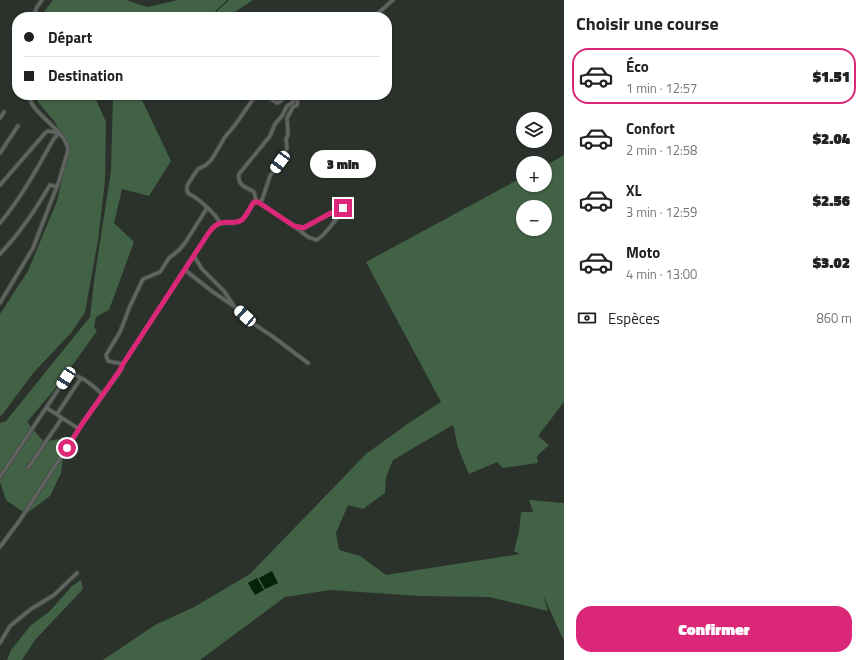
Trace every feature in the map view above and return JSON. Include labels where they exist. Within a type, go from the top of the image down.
[{"type":"street","points":[[35,12],[42,0]]},
{"type":"street","points":[[380,12],[393,0]]},
{"type":"street","points":[[0,303],[33,248],[57,187],[68,149],[61,135],[32,104],[31,100]]},
{"type":"street","points":[[220,223],[217,216],[189,194],[187,191],[187,186],[198,169],[206,165],[212,159],[224,137],[235,125],[252,100]]},
{"type":"street","points":[[272,100],[276,103],[282,100]]},
{"type":"street","points":[[256,202],[255,193],[241,185],[239,174],[270,136],[275,124],[282,116],[287,106],[294,100]]},
{"type":"street","points":[[0,547],[20,520],[79,429],[120,370],[212,228],[220,223],[234,223],[240,221],[256,202],[262,200],[270,176],[287,148],[287,118],[293,108],[297,105],[297,100]]},
{"type":"street","points":[[0,118],[4,112]]},
{"type":"street","points":[[0,153],[18,126]]},
{"type":"street","points":[[0,185],[46,132],[58,133]]},
{"type":"street","points":[[0,223],[13,208],[58,133]]},
{"type":"street","points":[[0,254],[17,236],[32,216],[50,184],[57,187]]},
{"type":"street","points":[[256,202],[294,226],[308,237],[313,240],[318,240],[343,208],[345,199]]},
{"type":"street","points":[[123,364],[108,361],[106,355],[120,332],[143,279],[160,272],[169,258],[179,250],[207,208]]},
{"type":"street","points":[[294,226],[304,228],[331,213],[339,214]]},
{"type":"street","points":[[194,256],[202,269],[224,291],[235,307]]},
{"type":"street","points":[[185,270],[235,307],[254,324],[308,363]]},
{"type":"street","points":[[0,477],[68,375],[72,374],[80,378],[103,395]]},
{"type":"street","points":[[57,414],[80,378]]},
{"type":"street","points":[[47,408],[79,429]]},
{"type":"street","points":[[28,468],[62,418]]},
{"type":"street","points":[[0,643],[10,626],[32,609],[54,595],[77,573]]},
{"type":"shaded area","points":[[53,0],[129,0],[128,1],[148,7],[178,0],[253,0],[235,12],[44,12]]},
{"type":"shaded area","points":[[37,100],[96,100],[106,122],[105,181],[98,240],[85,312],[71,333],[34,372],[0,416],[0,314],[28,271],[57,201],[69,149],[55,122]]},
{"type":"shaded area","points":[[113,100],[142,100],[171,161],[149,196],[122,189],[114,223],[134,242],[109,310],[96,317],[94,327],[97,331],[59,384],[27,422],[44,442],[59,439],[64,448],[61,473],[50,496],[26,514],[6,500],[0,482],[0,423],[6,421],[90,317],[111,171]]},
{"type":"shaded area","points":[[564,155],[564,402],[538,436],[549,445],[537,456],[538,463],[503,468],[497,462],[469,474],[458,448],[453,425],[393,460],[386,477],[385,493],[363,509],[348,505],[336,533],[339,550],[360,556],[386,575],[520,554],[514,551],[519,532],[521,512],[533,512],[529,500],[564,503],[564,641],[543,595],[548,611],[489,597],[420,596],[330,590],[285,597],[200,660],[103,660],[155,625],[194,607],[250,574],[366,454],[441,402],[366,262],[516,181],[516,192],[552,192],[552,162]]},
{"type":"shaded area","points":[[272,571],[278,583],[265,589],[259,578]]},
{"type":"shaded area","points":[[257,578],[264,590],[255,595],[248,583]]},
{"type":"shaded area","points":[[81,580],[83,589],[35,640],[22,660],[7,660],[11,650],[31,625],[49,612],[72,586]]},
{"type":"waterway","points":[[216,11],[228,0]]},
{"type":"route","points":[[67,448],[134,349],[212,228],[220,223],[234,223],[240,221],[243,219],[254,202],[258,202],[294,226],[303,228],[331,213],[339,214],[343,208]]}]
